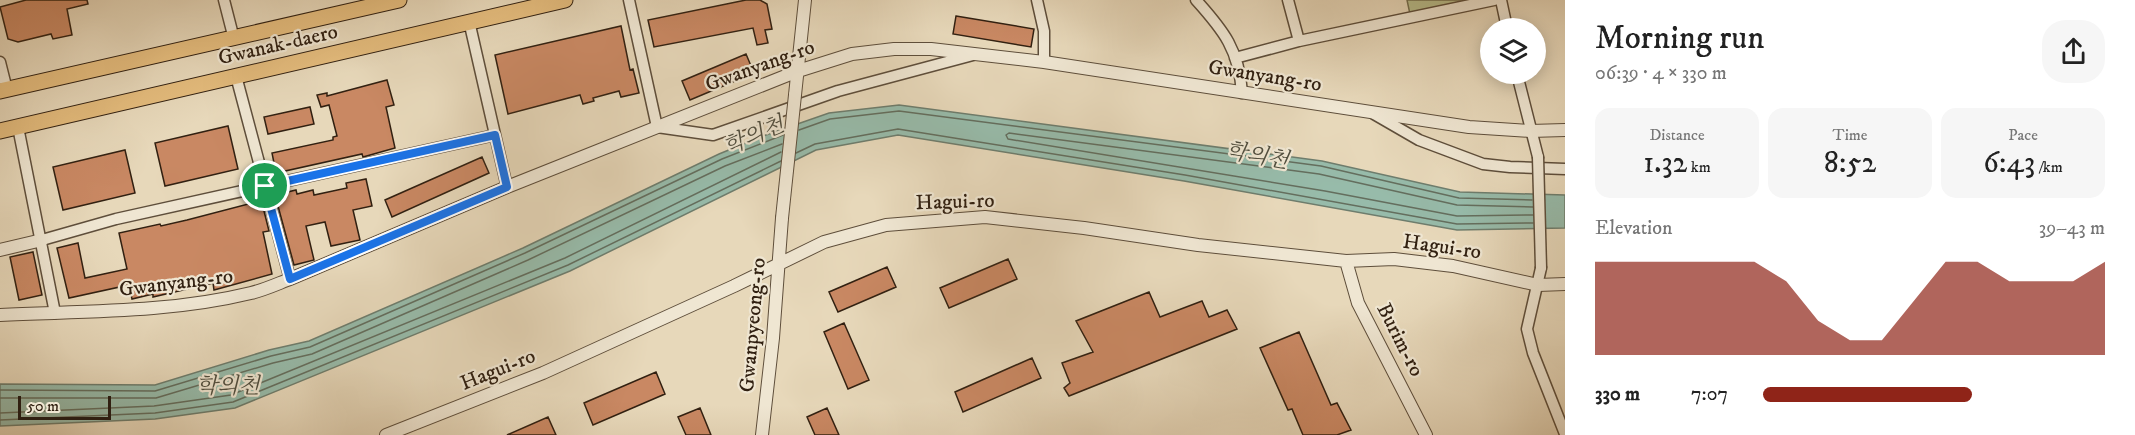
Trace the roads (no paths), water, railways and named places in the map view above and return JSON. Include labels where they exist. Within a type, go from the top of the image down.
[{"type":"main road","name":"Gwanak-daero","points":[[3,90],[399,0]]},
{"type":"main road","name":"Gwanak-daero","points":[[0,131],[565,0]]},
{"type":"street","points":[[224,0],[234,39]]},
{"type":"street","points":[[629,0],[657,127],[713,135],[838,91],[979,54]]},
{"type":"street","points":[[798,71],[805,0]]},
{"type":"street","points":[[1037,0],[1044,31],[1044,62]]},
{"type":"street","points":[[1196,0],[1221,27],[1235,58],[1242,93]]},
{"type":"street","points":[[1288,0],[1299,41]]},
{"type":"street","points":[[1235,58],[1299,41],[1494,0]]},
{"type":"street","points":[[1501,0],[1505,18]]},
{"type":"street","points":[[470,21],[507,187]]},
{"type":"street","name":"Gwanyang-ro","points":[[0,315],[156,308],[209,302],[254,292],[507,187],[798,71],[852,54],[894,49],[931,49],[1044,62],[1468,127],[1530,131],[1565,130]]},
{"type":"street","points":[[0,62],[3,90]]},
{"type":"street","name":"Gwanpyeong-ro","points":[[762,435],[798,71]]},
{"type":"street","points":[[236,76],[290,279]]},
{"type":"street","points":[[1519,84],[1538,157],[1541,268],[1527,329],[1533,353],[1565,434]]},
{"type":"street","points":[[1371,112],[1419,140],[1483,164],[1565,170]]},
{"type":"street","points":[[18,127],[55,313]]},
{"type":"street","points":[[0,250],[116,219],[495,135]]},
{"type":"street","name":"Hagui-ro","points":[[386,435],[543,373],[824,242],[886,225],[985,217],[1084,228],[1198,245],[1346,261],[1394,259],[1453,266],[1538,285],[1565,284]]},
{"type":"street","name":"Burim-ro","points":[[1346,261],[1358,303],[1426,435]]},
{"type":"water","name":"학의천","points":[[899,105],[1322,161],[1460,192],[1565,195],[1565,228],[1457,230],[1184,181],[898,135],[816,150],[570,271],[235,408],[155,419],[0,426],[0,384],[155,385],[269,350],[309,341],[523,248],[719,154],[763,136],[829,113]]}]
